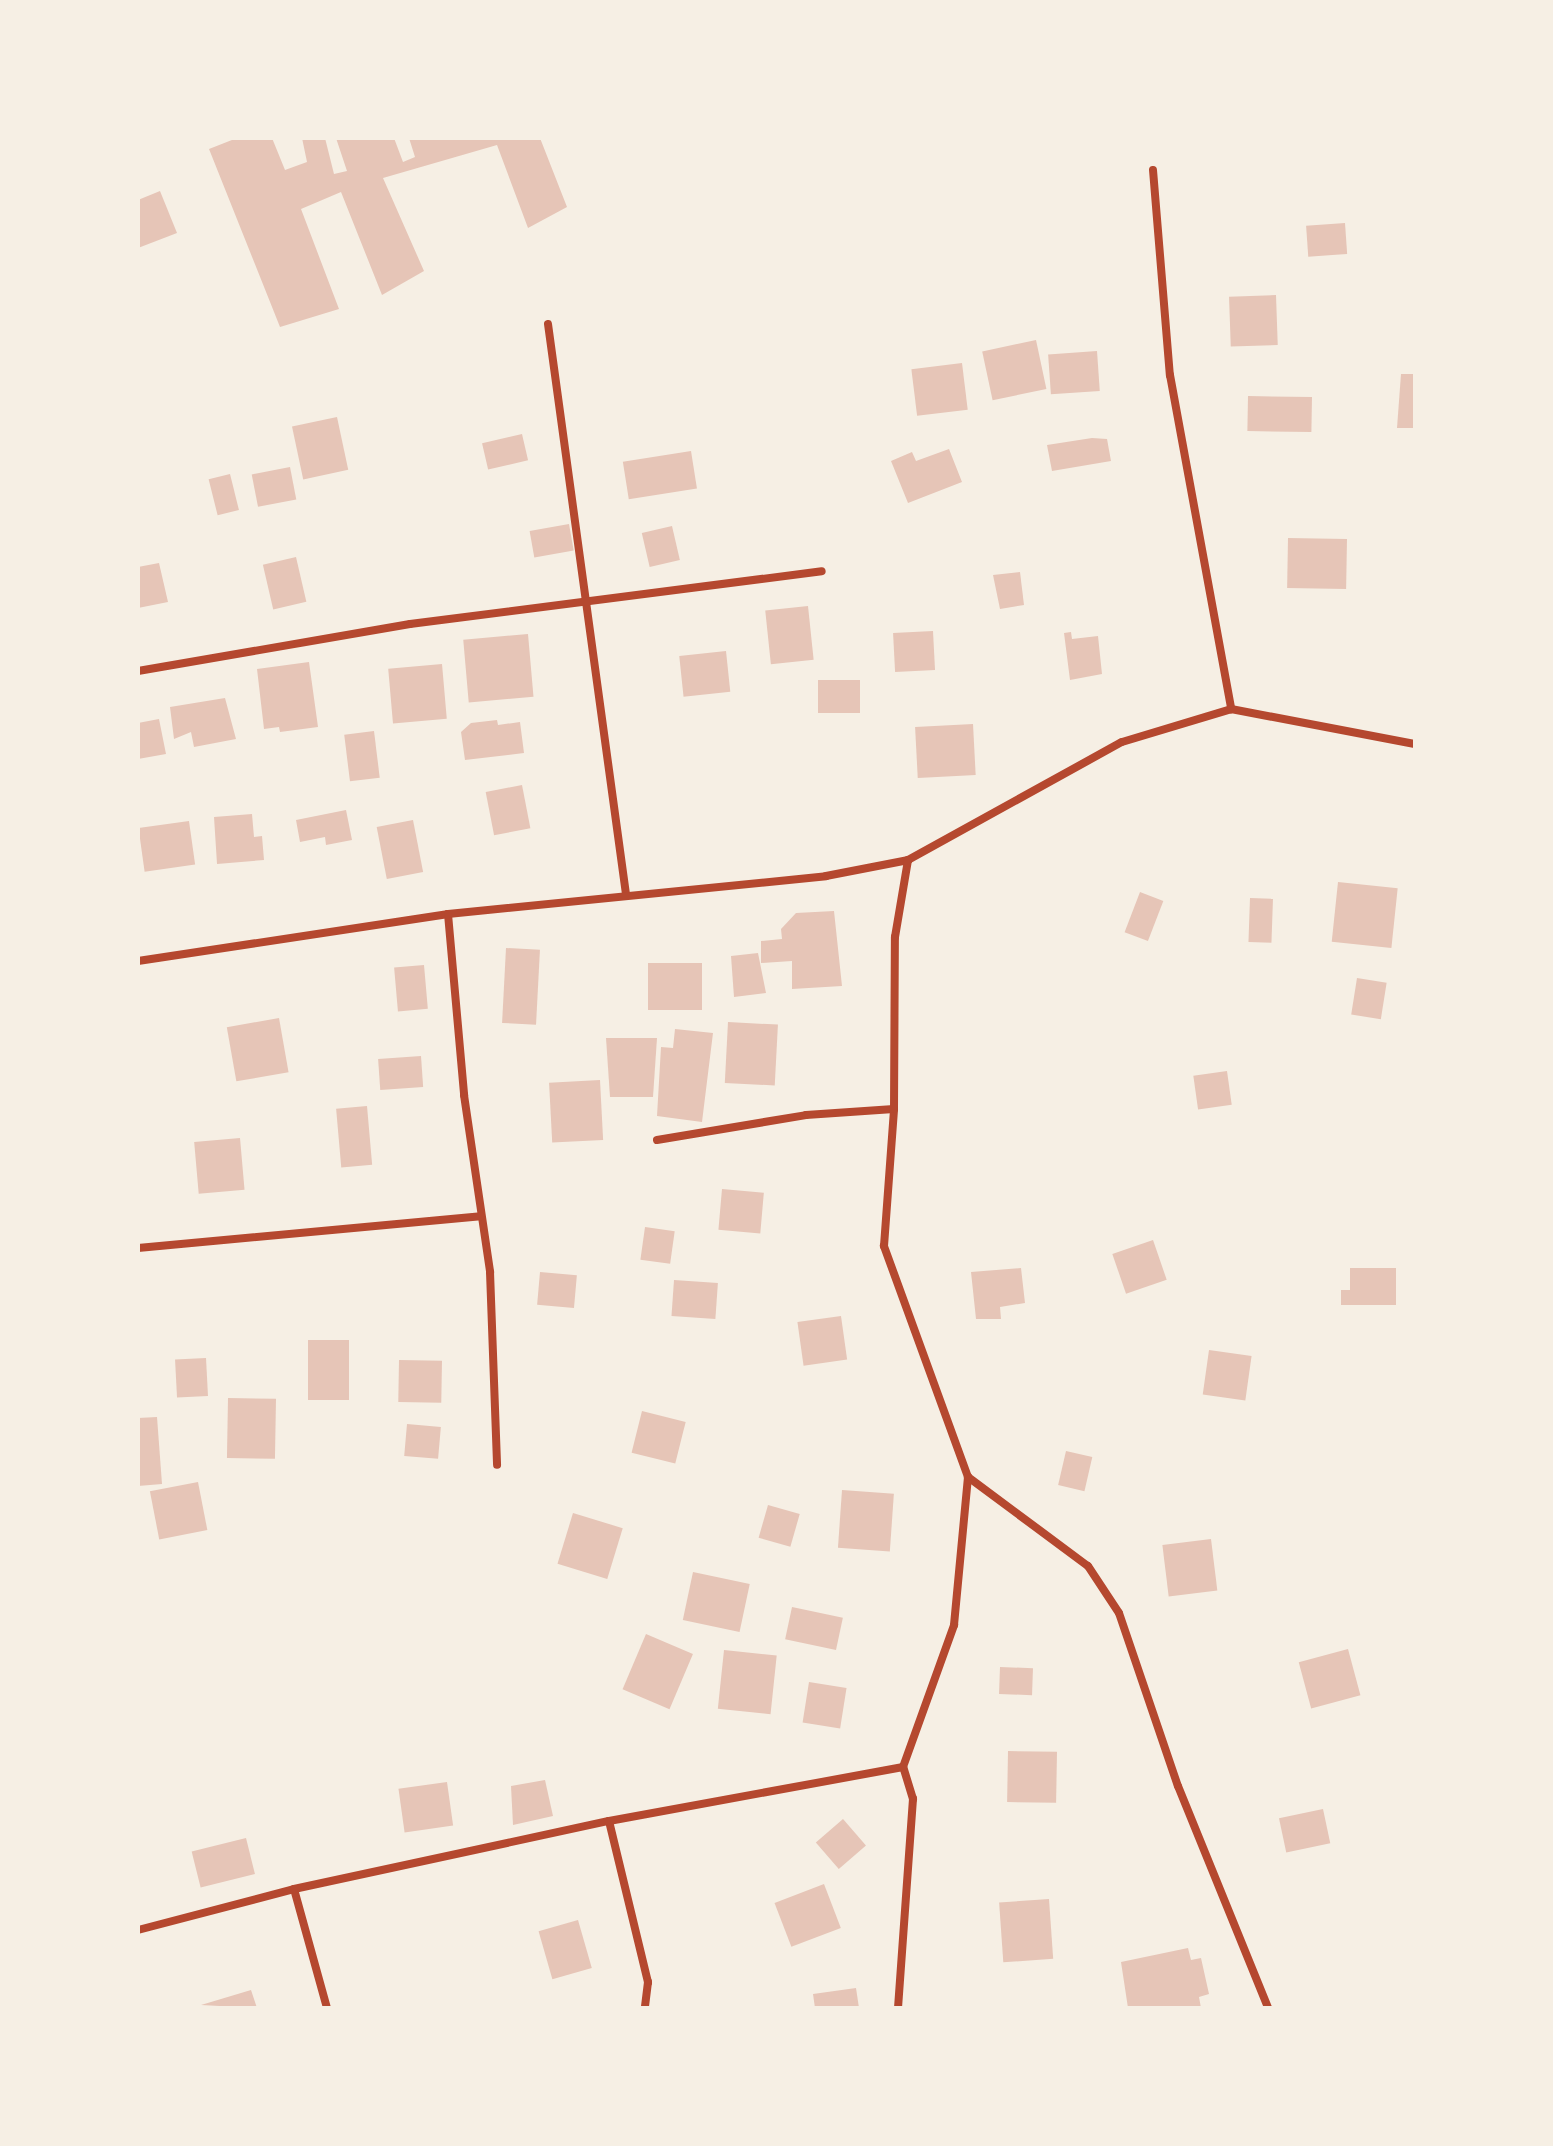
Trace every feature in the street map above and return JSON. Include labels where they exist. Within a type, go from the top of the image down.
[{"type":"street","points":[[1153,170],[1170,375],[1231,709]]},
{"type":"street","points":[[548,324],[626,894]]},
{"type":"street","points":[[138,671],[410,624],[822,571]]},
{"type":"street","points":[[138,961],[448,914],[826,876],[908,860],[1122,742],[1231,709],[1415,744]]},
{"type":"street","points":[[898,2008],[913,1799],[903,1767],[954,1625],[968,1477],[884,1246],[894,1109],[895,937],[908,860]]},
{"type":"street","points":[[448,914],[461,1067],[496,1352],[497,1465]]},
{"type":"street","points":[[657,1140],[806,1115],[894,1109]]},
{"type":"street","points":[[138,1248],[481,1216]]},
{"type":"street","points":[[968,1477],[1088,1566],[1119,1613],[1178,1786],[1268,2008]]},
{"type":"street","points":[[138,1930],[294,1889],[609,1821],[903,1767]]},
{"type":"street","points":[[609,1821],[648,1982],[645,2008]]},
{"type":"street","points":[[294,1889],[327,2008]]},
{"type":"building","points":[[237,138],[272,138],[285,170],[307,162],[302,138],[325,138],[334,174],[347,171],[336,138],[394,138],[403,162],[415,157],[409,138],[540,138],[567,207],[528,228],[497,145],[383,178],[424,271],[382,295],[341,192],[301,209],[339,309],[280,327],[209,149]]},
{"type":"building","points":[[160,191],[177,233],[138,248],[138,200]]},
{"type":"building","points":[[1345,223],[1347,254],[1308,257],[1306,226]]},
{"type":"building","points":[[1276,295],[1278,345],[1231,347],[1229,297]]},
{"type":"building","points":[[1036,340],[1046,389],[993,400],[982,351]]},
{"type":"building","points":[[1097,351],[1100,391],[1051,394],[1048,354]]},
{"type":"building","points":[[962,363],[968,410],[917,416],[911,369]]},
{"type":"building","points":[[1401,374],[1415,374],[1415,428],[1397,428]]},
{"type":"building","points":[[1248,396],[1312,397],[1311,432],[1247,431]]},
{"type":"building","points":[[337,417],[348,470],[303,479],[292,427]]},
{"type":"building","points":[[522,434],[528,460],[488,470],[482,443]]},
{"type":"building","points":[[1092,438],[1107,439],[1111,461],[1052,471],[1047,445]]},
{"type":"building","points":[[949,449],[962,482],[908,503],[891,461],[912,452],[916,461]]},
{"type":"building","points":[[691,451],[697,489],[629,499],[623,462]]},
{"type":"building","points":[[290,467],[296,499],[258,507],[252,474]]},
{"type":"building","points":[[230,474],[239,510],[218,515],[209,479]]},
{"type":"building","points":[[569,524],[574,551],[534,558],[530,531]]},
{"type":"building","points":[[672,526],[680,560],[650,567],[642,533]]},
{"type":"building","points":[[1288,538],[1347,539],[1346,589],[1287,588]]},
{"type":"building","points":[[296,557],[306,602],[273,609],[263,565]]},
{"type":"building","points":[[159,563],[168,602],[138,608],[138,567]]},
{"type":"building","points":[[1020,572],[1024,605],[1000,609],[993,575]]},
{"type":"building","points":[[808,606],[814,660],[771,664],[765,610]]},
{"type":"building","points":[[933,631],[935,670],[895,672],[893,633]]},
{"type":"building","points":[[1071,632],[1072,639],[1098,636],[1102,674],[1070,680],[1064,633]]},
{"type":"building","points":[[528,634],[533,697],[469,702],[463,640]]},
{"type":"building","points":[[726,651],[730,692],[684,697],[679,656]]},
{"type":"building","points":[[309,662],[318,727],[280,732],[279,727],[264,729],[257,669]]},
{"type":"building","points":[[442,664],[447,719],[393,723],[388,669]]},
{"type":"building","points":[[818,680],[860,680],[860,713],[818,713]]},
{"type":"building","points":[[225,698],[236,739],[194,747],[191,732],[174,739],[170,707]]},
{"type":"building","points":[[159,719],[166,754],[138,759],[138,723]]},
{"type":"building","points":[[497,720],[498,725],[520,722],[524,753],[465,760],[461,732],[471,723]]},
{"type":"building","points":[[973,724],[976,775],[918,778],[915,727]]},
{"type":"building","points":[[374,731],[380,778],[350,781],[344,735]]},
{"type":"building","points":[[522,785],[530,828],[494,835],[486,792]]},
{"type":"building","points":[[346,810],[352,840],[326,845],[325,837],[300,842],[296,820]]},
{"type":"building","points":[[252,814],[254,837],[262,836],[264,860],[217,864],[214,817]]},
{"type":"building","points":[[413,820],[423,872],[387,879],[377,827]]},
{"type":"building","points":[[189,821],[195,865],[145,872],[138,828]]},
{"type":"building","points":[[1338,882],[1398,888],[1391,948],[1332,942]]},
{"type":"building","points":[[1140,892],[1163,901],[1148,941],[1125,932]]},
{"type":"building","points":[[1250,898],[1273,899],[1271,943],[1248,942]]},
{"type":"building","points":[[834,911],[842,986],[792,989],[792,961],[761,963],[761,941],[782,939],[781,929],[796,913]]},
{"type":"building","points":[[506,948],[540,950],[536,1025],[502,1023]]},
{"type":"building","points":[[758,953],[766,993],[734,997],[731,956]]},
{"type":"building","points":[[648,963],[702,963],[702,1010],[648,1010]]},
{"type":"building","points":[[424,965],[428,1009],[398,1011],[394,968]]},
{"type":"building","points":[[1357,978],[1387,983],[1381,1019],[1351,1015]]},
{"type":"building","points":[[279,1018],[289,1072],[236,1081],[227,1027]]},
{"type":"building","points":[[728,1022],[778,1025],[775,1086],[725,1083]]},
{"type":"building","points":[[675,1029],[713,1033],[702,1122],[657,1116],[661,1047],[673,1048]]},
{"type":"building","points":[[606,1038],[657,1038],[653,1097],[610,1097]]},
{"type":"building","points":[[421,1056],[423,1087],[380,1090],[378,1059]]},
{"type":"building","points":[[1227,1071],[1232,1105],[1198,1109],[1193,1076]]},
{"type":"building","points":[[600,1080],[603,1140],[552,1143],[549,1083]]},
{"type":"building","points":[[367,1106],[372,1165],[341,1167],[336,1109]]},
{"type":"building","points":[[240,1138],[245,1190],[199,1194],[194,1142]]},
{"type":"building","points":[[722,1189],[764,1193],[760,1234],[718,1230]]},
{"type":"building","points":[[645,1227],[675,1231],[670,1264],[640,1260]]},
{"type":"building","points":[[1153,1240],[1167,1280],[1126,1294],[1112,1254]]},
{"type":"building","points":[[1021,1268],[1025,1303],[1000,1307],[1001,1319],[976,1319],[971,1272]]},
{"type":"building","points":[[1350,1268],[1396,1268],[1396,1305],[1341,1305],[1341,1290],[1350,1290]]},
{"type":"building","points":[[540,1272],[577,1275],[574,1308],[537,1305]]},
{"type":"building","points":[[674,1280],[718,1283],[715,1319],[671,1316]]},
{"type":"building","points":[[841,1316],[847,1360],[804,1366],[797,1322]]},
{"type":"building","points":[[308,1340],[349,1340],[349,1400],[308,1400]]},
{"type":"building","points":[[1209,1350],[1252,1356],[1245,1401],[1203,1395]]},
{"type":"building","points":[[206,1358],[208,1396],[177,1398],[175,1360]]},
{"type":"building","points":[[399,1360],[442,1361],[441,1403],[398,1402]]},
{"type":"building","points":[[228,1398],[276,1399],[275,1459],[227,1458]]},
{"type":"building","points":[[642,1411],[686,1422],[675,1464],[632,1453]]},
{"type":"building","points":[[157,1417],[162,1484],[138,1486],[138,1418]]},
{"type":"building","points":[[407,1424],[441,1427],[438,1459],[404,1456]]},
{"type":"building","points":[[1066,1451],[1092,1457],[1084,1491],[1058,1485]]},
{"type":"building","points":[[198,1482],[207,1530],[159,1539],[150,1491]]},
{"type":"building","points":[[842,1490],[894,1494],[890,1551],[838,1548]]},
{"type":"building","points":[[768,1505],[800,1514],[790,1547],[759,1538]]},
{"type":"building","points":[[573,1513],[623,1528],[607,1579],[558,1564]]},
{"type":"building","points":[[1211,1539],[1217,1591],[1169,1597],[1162,1545]]},
{"type":"building","points":[[693,1572],[750,1584],[740,1632],[683,1620]]},
{"type":"building","points":[[792,1607],[843,1618],[836,1650],[785,1639]]},
{"type":"building","points":[[646,1634],[693,1654],[670,1709],[623,1689]]},
{"type":"building","points":[[1348,1649],[1360,1695],[1311,1709],[1299,1662]]},
{"type":"building","points":[[724,1650],[777,1656],[771,1714],[718,1709]]},
{"type":"building","points":[[1000,1667],[1033,1668],[1032,1695],[999,1694]]},
{"type":"building","points":[[809,1682],[847,1688],[840,1728],[803,1722]]},
{"type":"building","points":[[1008,1751],[1057,1752],[1056,1803],[1007,1802]]},
{"type":"building","points":[[545,1780],[553,1816],[513,1825],[511,1786]]},
{"type":"building","points":[[447,1782],[453,1826],[405,1832],[398,1789]]},
{"type":"building","points":[[1323,1809],[1330,1843],[1286,1853],[1279,1818]]},
{"type":"building","points":[[843,1819],[866,1845],[839,1869],[816,1843]]},
{"type":"building","points":[[246,1838],[255,1874],[201,1887],[192,1852]]},
{"type":"building","points":[[824,1884],[841,1928],[791,1947],[775,1903]]},
{"type":"building","points":[[1049,1899],[1053,1959],[1003,1962],[999,1902]]},
{"type":"building","points":[[578,1920],[592,1968],[552,1979],[539,1931]]},
{"type":"building","points":[[1188,1948],[1191,1960],[1201,1958],[1209,1994],[1199,1997],[1201,2008],[1128,2008],[1121,1962]]},
{"type":"building","points":[[856,1988],[859,2008],[815,2008],[813,1994]]},
{"type":"building","points":[[251,1990],[257,2008],[201,2005]]}]
